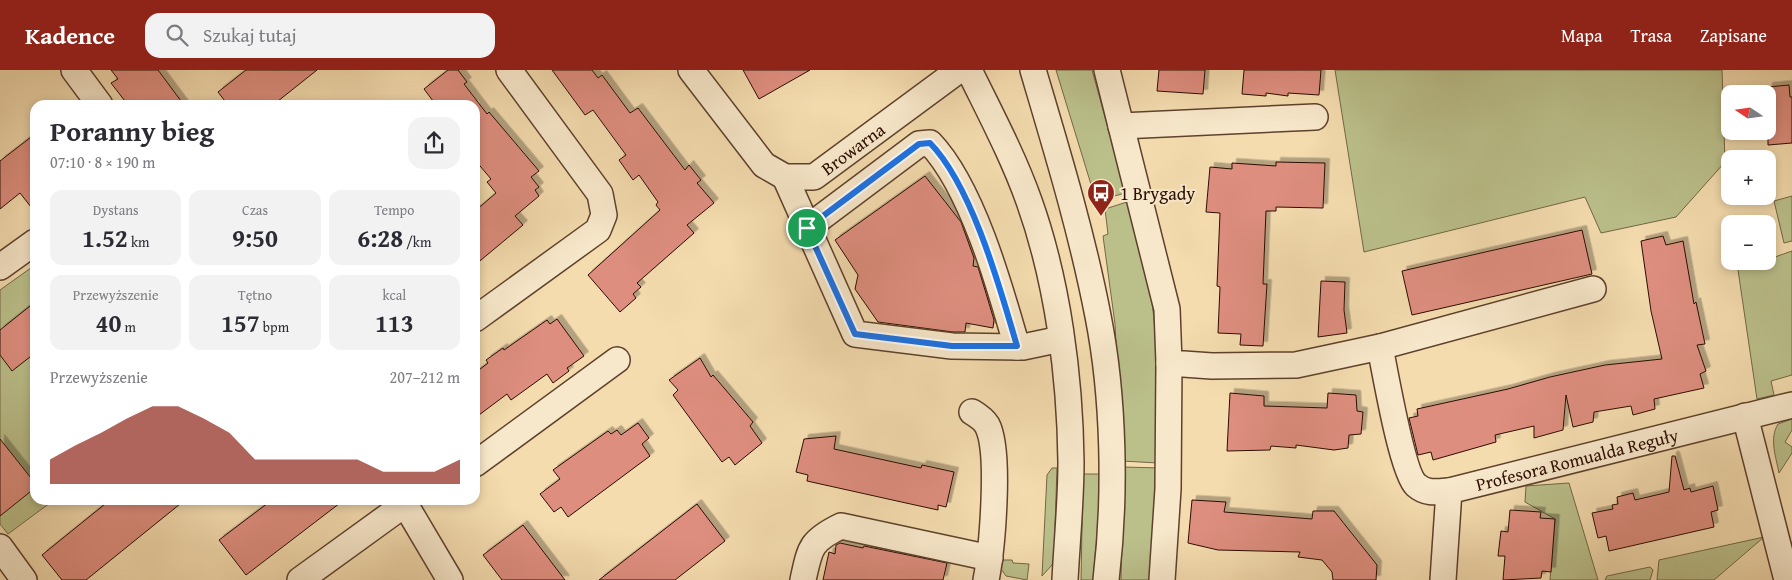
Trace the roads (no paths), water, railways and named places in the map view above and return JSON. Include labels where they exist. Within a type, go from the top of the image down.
[{"type":"street","points":[[74,70],[96,100]]},
{"type":"street","points":[[480,315],[598,230],[604,215],[600,194],[509,70]]},
{"type":"street","points":[[691,70],[764,166],[785,177],[855,334],[952,346],[1017,346],[1061,339]]},
{"type":"street","name":"Browarna","points":[[785,177],[814,176],[960,70]]},
{"type":"street","points":[[969,70],[1030,201],[1055,296],[1066,373],[1071,464],[1065,580]]},
{"type":"street","points":[[1033,70],[1074,219],[1098,316],[1107,391],[1112,467],[1109,552],[1106,580]]},
{"type":"street","points":[[1107,70],[1167,309],[1169,363],[1168,489],[1162,580]]},
{"type":"street","points":[[1121,126],[1315,117]]},
{"type":"street","points":[[807,228],[919,144],[930,143],[943,156],[980,231],[1003,297],[1017,346]]},
{"type":"street","points":[[0,267],[30,246]]},
{"type":"street","points":[[1169,363],[1212,366],[1296,365],[1380,346],[1593,289]]},
{"type":"street","name":"Profesora Romualda Reguły","points":[[1380,346],[1406,462],[1415,484],[1426,492],[1449,492],[1792,405]]},
{"type":"street","points":[[480,460],[616,360]]},
{"type":"street","points":[[803,580],[809,552],[822,536],[841,526],[988,569],[994,512],[992,450],[987,424],[972,412]]},
{"type":"street","points":[[1745,416],[1788,580]]},
{"type":"street","points":[[1443,580],[1449,492]]},
{"type":"street","points":[[300,580],[409,505]]},
{"type":"street","points":[[411,505],[450,580]]},
{"type":"street","points":[[0,547],[24,580]]},
{"type":"place","name":"1 Brygady","points":[[1101,217]]}]
